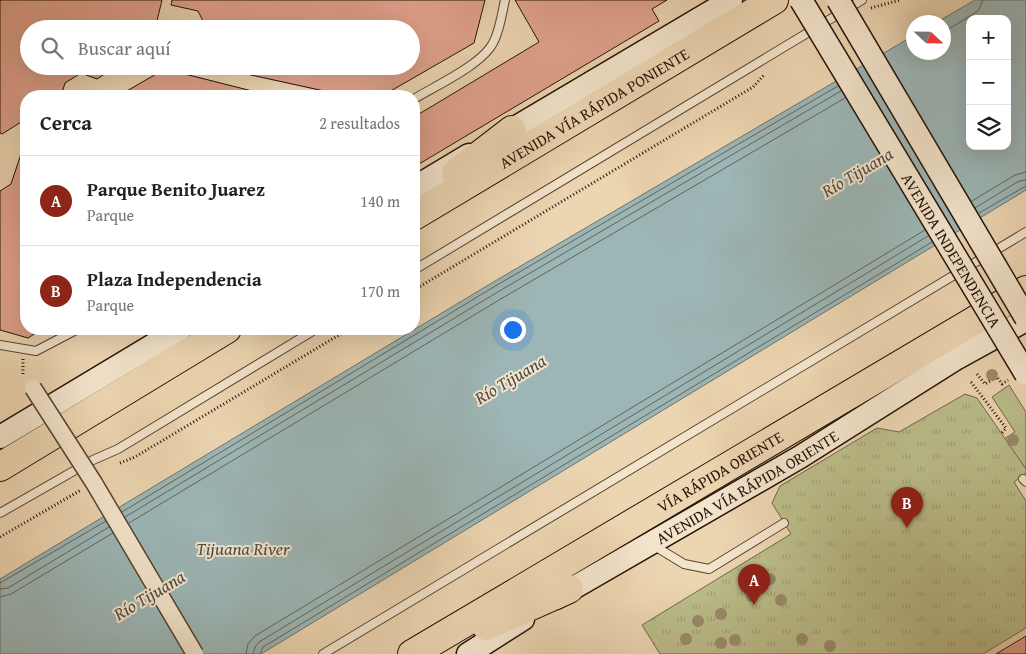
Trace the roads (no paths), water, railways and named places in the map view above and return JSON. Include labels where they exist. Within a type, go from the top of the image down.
[{"type":"highway","name":"AVENIDA VÍA RÁPIDA PONIENTE","points":[[420,212],[774,0]]},
{"type":"highway","points":[[420,201],[512,130]]},
{"type":"highway","name":"VÍA RÁPIDA ORIENTE","points":[[412,654],[524,585],[1026,290]]},
{"type":"highway","points":[[0,466],[217,335]]},
{"type":"highway","points":[[422,654],[569,589]]},
{"type":"main road","name":"AVENIDA VÍA RÁPIDA PONIENTE","points":[[420,184],[714,6],[731,0]]},
{"type":"main road","name":"AVENIDA INDEPENDENCIA","points":[[800,0],[1018,377]]},
{"type":"main road","name":"AVENIDA INDEPENDENCIA","points":[[838,0],[1026,319]]},
{"type":"main road","name":"AVENIDA VÍA RÁPIDA ORIENTE","points":[[468,654],[569,589],[784,466],[956,358],[1026,319]]},
{"type":"main road","points":[[0,437],[170,335]]},
{"type":"street","points":[[30,384],[94,483],[195,654]]},
{"type":"lane","points":[[420,95],[478,60],[490,49],[495,41],[505,0]]},
{"type":"lane","points":[[420,266],[862,0]]},
{"type":"lane","points":[[323,654],[1026,232]]},
{"type":"lane","points":[[0,345],[34,351],[67,335]]},
{"type":"lane","points":[[0,513],[93,460],[118,449],[306,335]]},
{"type":"lane","points":[[649,543],[684,564],[709,569],[784,523]]},
{"type":"water","name":"Tijuana River","points":[[975,0],[1026,0],[1026,190],[261,654],[0,654],[0,579],[405,335],[420,335],[420,326],[906,40],[906,60],[951,60],[951,15],[949,15]]},
{"type":"place","name":"Plaza Independencia","points":[[907,528]]},
{"type":"place","name":"Parque Benito Juarez","points":[[754,605]]},
{"type":"water label","name":"Río Tijuana","points":[[857,172]]},
{"type":"water label","name":"Río Tijuana","points":[[510,379]]},
{"type":"water label","name":"Río Tijuana","points":[[149,595]]}]
